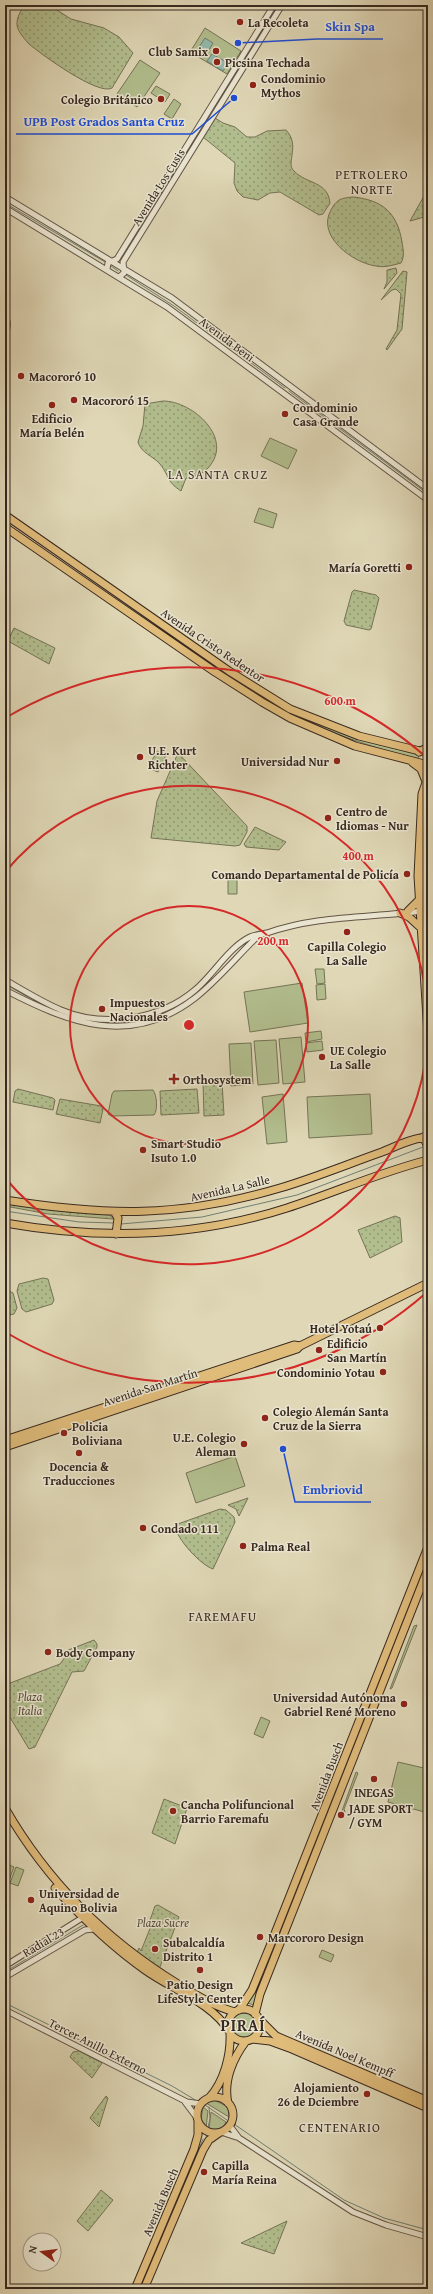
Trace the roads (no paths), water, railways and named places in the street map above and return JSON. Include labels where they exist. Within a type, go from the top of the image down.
[{"type":"main road","name":"Avenida Cristo Redentor","points":[[5,515],[202,652],[290,709],[360,736],[419,752],[428,753]]},
{"type":"main road","points":[[5,520],[28,535],[42,541]]},
{"type":"main road","name":"Avenida Cristo Redentor","points":[[5,527],[191,656],[236,686],[290,718],[355,746],[428,765]]},
{"type":"main road","points":[[172,642],[182,645],[185,640]]},
{"type":"main road","points":[[191,656],[194,650],[202,652]]},
{"type":"main road","points":[[419,752],[428,747]]},
{"type":"main road","points":[[409,761],[421,770],[427,780],[428,795],[424,858],[424,909],[428,951]]},
{"type":"main road","points":[[408,911],[417,904],[419,897],[419,835],[422,794],[427,780]]},
{"type":"main road","points":[[419,897],[424,909],[421,928],[428,1034]]},
{"type":"main road","points":[[400,913],[414,920],[421,928]]},
{"type":"main road","points":[[426,1136],[428,1146]]},
{"type":"main road","name":"Avenida La Salle","points":[[5,1200],[118,1215],[206,1207],[280,1188],[426,1136]]},
{"type":"main road","points":[[5,1223],[76,1233],[186,1230],[243,1220],[286,1209],[416,1163],[427,1162],[428,1152]]},
{"type":"main road","points":[[118,1215],[118,1232]]},
{"type":"main road","name":"Avenida San Martín","points":[[5,1447],[268,1360],[297,1349],[300,1346],[428,1283]]},
{"type":"main road","name":"Avenida San Martín","points":[[5,1440],[294,1345],[300,1346]]},
{"type":"main road","name":"Avenida Busch","points":[[237,2011],[248,1996],[270,1946],[428,1547]]},
{"type":"main road","points":[[420,1566],[428,1569]]},
{"type":"main road","name":"Avenida Busch","points":[[257,2016],[258,2000],[428,1569]]},
{"type":"main road","points":[[346,1754],[354,1757]]},
{"type":"main road","points":[[5,1808],[37,1859],[81,1908],[98,1931]]},
{"type":"main road","points":[[5,1818],[51,1884],[82,1918],[146,1971],[215,2013],[235,2039],[249,2040]]},
{"type":"main road","points":[[51,1884],[76,1908],[81,1908]]},
{"type":"main road","points":[[82,1918],[88,1919],[98,1931],[188,1991],[219,2007],[237,2011],[248,2009],[257,2016],[259,2030],[238,2052],[229,2075],[226,2090],[228,2103],[233,2114],[230,2126],[220,2132],[207,2131],[198,2120],[201,2104],[216,2090],[221,2080],[230,2050],[230,2032],[228,2022],[237,2011]]},
{"type":"main road","points":[[274,1936],[278,1940],[282,1940]]},
{"type":"main road","points":[[270,1946],[275,1945],[278,1949]]},
{"type":"main road","points":[[146,1971],[150,1971],[176,1987],[188,1991]]},
{"type":"main road","name":"Avenida Noel Kempff","points":[[257,2016],[276,2036],[428,2101]]},
{"type":"main road","name":"Avenida Noel Kempff","points":[[249,2040],[270,2041],[426,2106]]},
{"type":"main road","points":[[355,2076],[366,2079],[370,2076]]},
{"type":"main road","points":[[380,2087],[384,2084],[395,2087]]},
{"type":"main road","points":[[209,2098],[219,2098],[228,2103]]},
{"type":"main road","name":"Avenida Busch","points":[[144,2289],[194,2149],[198,2135],[198,2120]]},
{"type":"main road","name":"Avenida Busch","points":[[135,2289],[203,2150],[209,2140],[220,2132]]},
{"type":"street","name":"Avenida Los Cusis","points":[[107,269],[107,265],[119,255],[274,5]]},
{"type":"street","name":"Avenida Los Cusis","points":[[119,277],[124,274],[123,263],[282,5]]},
{"type":"street","points":[[236,66],[242,70]]},
{"type":"street","points":[[159,191],[165,195]]},
{"type":"street","name":"Avenida Beni","points":[[5,197],[172,298],[428,489]]},
{"type":"street","name":"Avenida Beni","points":[[5,208],[167,306],[428,500]]},
{"type":"street","points":[[119,255],[126,258]]},
{"type":"street","points":[[284,394],[290,387]]},
{"type":"street","points":[[400,913],[424,909]]},
{"type":"street","points":[[5,980],[62,1010],[94,1018],[122,1019],[152,1014],[176,1002],[195,990],[251,936],[258,936],[299,923],[400,913],[424,909]]},
{"type":"street","points":[[5,990],[34,1005],[71,1020],[99,1025],[123,1026],[154,1020],[172,1013],[197,997],[258,936]]},
{"type":"street","points":[[26,1001],[31,1001],[34,996]]},
{"type":"street","points":[[34,1005],[35,1002],[41,1000]]},
{"type":"street","name":"Radial 23","points":[[5,1966],[82,1918]]},
{"type":"street","name":"Radial 23","points":[[5,1977],[84,1930],[98,1931]]},
{"type":"street","name":"Tercer Anillo Externo","points":[[5,2010],[182,2100],[201,2104]]},
{"type":"street","name":"Tercer Anillo Externo","points":[[182,2100],[198,2120]]},
{"type":"street","points":[[230,2126],[239,2138]]},
{"type":"street","points":[[220,2132],[239,2138],[353,2212],[373,2221],[428,2237]]},
{"type":"water","points":[[205,38],[213,43],[206,55],[197,50]]},
{"type":"water","name":"Picsina Techada","points":[[212,54],[228,63],[223,71],[207,61]]},
{"type":"waterway","points":[[5,203],[105,262]]},
{"type":"waterway","points":[[111,266],[118,271]]},
{"type":"waterway","points":[[126,275],[174,306],[285,388]]},
{"type":"waterway","points":[[289,391],[428,494]]},
{"type":"waterway","points":[[5,984],[28,997]]},
{"type":"waterway","points":[[121,1224],[202,1217],[297,1195],[423,1147]]},
{"type":"waterway","points":[[5,1211],[79,1222],[114,1223]]},
{"type":"waterway","points":[[5,1972],[83,1925]]},
{"type":"waterway","points":[[5,2003],[172,2086],[197,2101]]},
{"type":"waterway","points":[[205,2105],[227,2120]]},
{"type":"waterway","points":[[208,2128],[210,2118],[209,2107]]},
{"type":"waterway","points":[[234,2124],[344,2200],[384,2218],[428,2230]]},
{"type":"waterway","points":[[139,2289],[203,2139]]},
{"type":"place","name":"La Recoleta","points":[[240,22]]},
{"type":"place","name":"Skin Spa","points":[[238,43]]},
{"type":"place","name":"Club Samix","points":[[216,51]]},
{"type":"place","name":"Picsina Techada","points":[[217,62]]},
{"type":"place","name":"Condominio Mythos","points":[[253,85]]},
{"type":"place","name":"UPB Post Grados Santa Cruz","points":[[234,98]]},
{"type":"place","name":"Colegio Británico","points":[[161,99]]},
{"type":"place","name":"Macororó 10","points":[[21,376]]},
{"type":"place","name":"Macororó 15","points":[[74,400]]},
{"type":"place","name":"Edificio María Belén","points":[[52,405]]},
{"type":"place","name":"Condominio Casa Grande","points":[[285,414]]},
{"type":"place","name":"María Goretti","points":[[409,567]]},
{"type":"place","name":"U.E. Kurt Richter","points":[[140,757]]},
{"type":"place","name":"Universidad Nur","points":[[337,761]]},
{"type":"place","name":"Centro de Idiomas - Nur","points":[[328,818]]},
{"type":"place","name":"Comando Departamental de Policía","points":[[407,874]]},
{"type":"place","name":"Capilla Colegio La Salle","points":[[347,932]]},
{"type":"place","name":"Impuestos Nacionales","points":[[102,1009]]},
{"type":"place","name":"UE Colegio La Salle","points":[[322,1057]]},
{"type":"place","name":"Orthosystem","points":[[174,1079]]},
{"type":"place","name":"Smart Studio Isuto 1.0","points":[[143,1150]]},
{"type":"place","name":"Hotel Yotaú","points":[[380,1328]]},
{"type":"place","name":"Edificio San Martín","points":[[319,1350]]},
{"type":"place","name":"Condominio Yotau","points":[[383,1372]]},
{"type":"place","name":"Colegio Alemán Santa Cruz de la Sierra","points":[[265,1418]]},
{"type":"place","name":"Policia Boliviana","points":[[64,1433]]},
{"type":"place","name":"U.E. Colegio Aleman","points":[[244,1444]]},
{"type":"place","name":"Embriovid","points":[[283,1449]]},
{"type":"place","name":"Docencia & Traducciones","points":[[79,1453]]},
{"type":"place","name":"Condado 111","points":[[143,1528]]},
{"type":"place","name":"Palma Real","points":[[243,1546]]},
{"type":"place","name":"Body Company","points":[[48,1652]]},
{"type":"place","name":"Universidad Autónoma Gabriel René Moreno","points":[[404,1704]]},
{"type":"place","name":"INEGAS","points":[[374,1779]]},
{"type":"place","name":"Cancha Polifuncional Barrio Faremafu","points":[[173,1811]]},
{"type":"place","name":"JADE SPORT / GYM","points":[[341,1815]]},
{"type":"place","name":"Universidad de Aquino Bolivia","points":[[31,1900]]},
{"type":"place","name":"Marcororo Design","points":[[260,1937]]},
{"type":"place","name":"Subalcaldía Distrito 1","points":[[155,1949]]},
{"type":"place","name":"Patio Design LifeStyle Center","points":[[200,1970]]},
{"type":"place","name":"Alojamiento 26 de Dciembre","points":[[367,2094]]},
{"type":"place","name":"Capilla María Reina","points":[[204,2172]]},
{"type":"district","name":"PETROLERO NORTE","points":[[372,182]]},
{"type":"district","name":"LA SANTA CRUZ","points":[[218,474]]},
{"type":"district","name":"FAREMAFU","points":[[223,1616]]},
{"type":"district","name":"PIRAÍ","points":[[243,2025]]},
{"type":"district","name":"CENTENARIO","points":[[340,2127]]},
{"type":"park label","name":"Plaza Italia","points":[[30,1703]]},
{"type":"park label","name":"Plaza Sucre","points":[[163,1922]]}]
